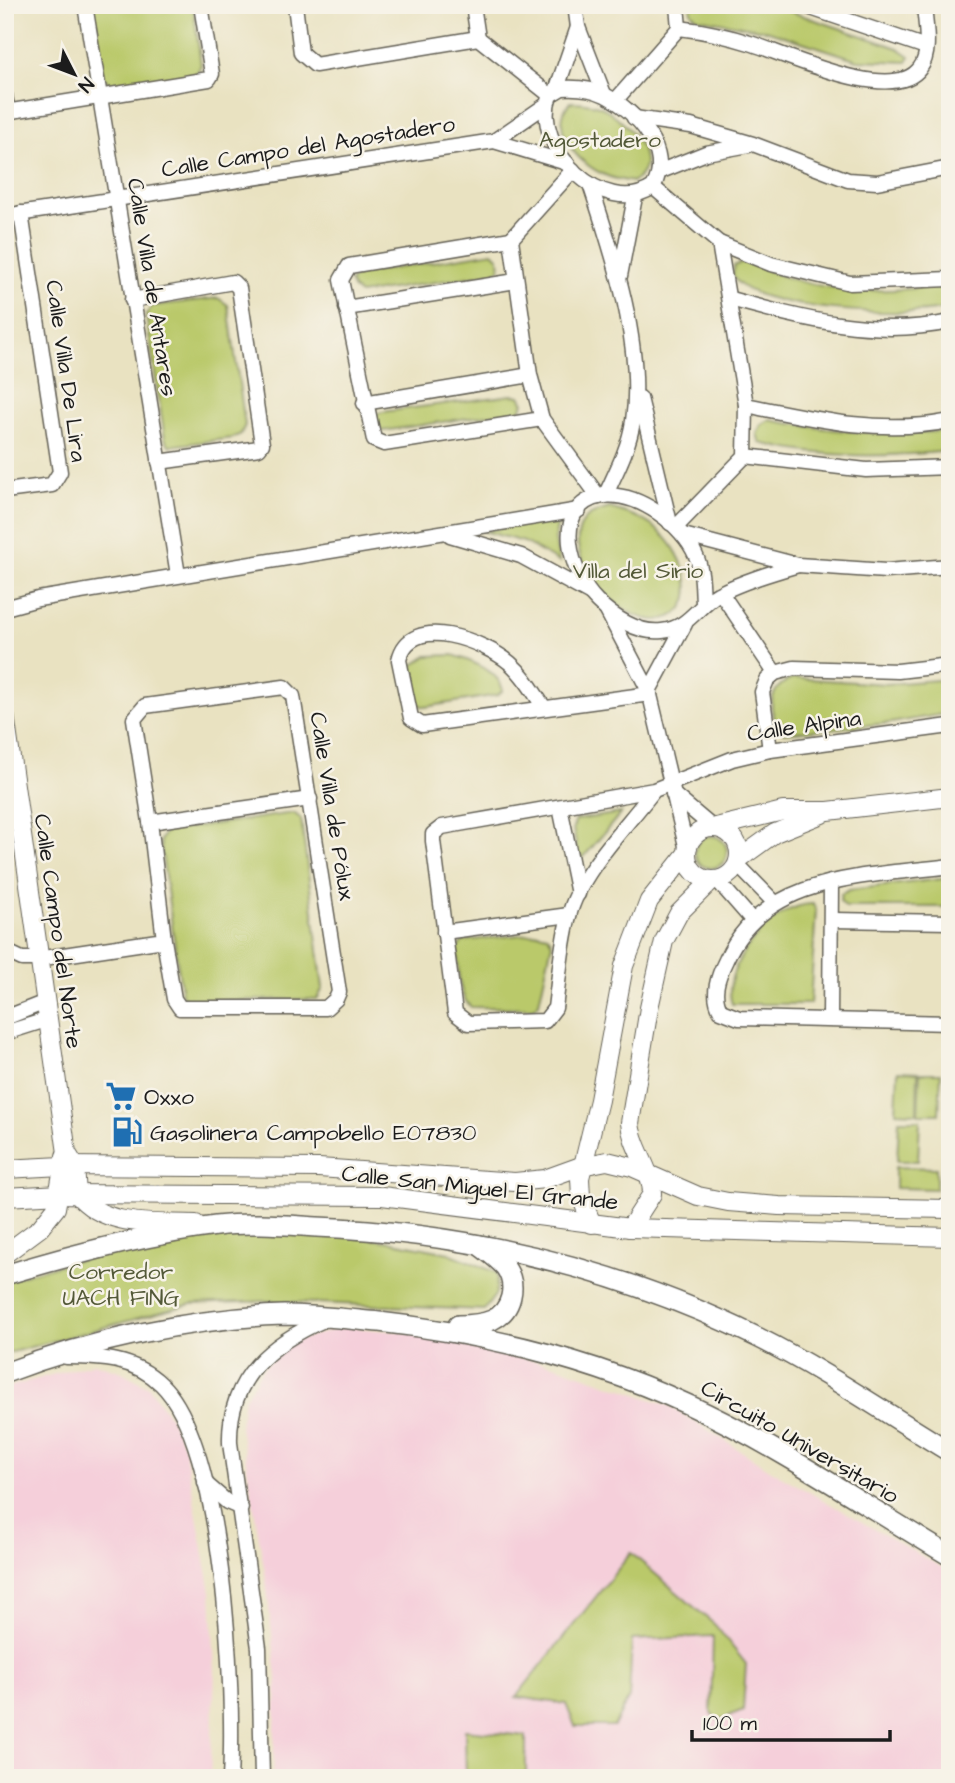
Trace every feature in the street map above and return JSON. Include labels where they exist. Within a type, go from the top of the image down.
[{"type":"main road","points":[[5,1275],[96,1250],[219,1226],[359,1228],[476,1243],[543,1257],[630,1283],[688,1305],[774,1346],[950,1452]]},
{"type":"main road","points":[[426,1327],[490,1321],[509,1303],[510,1277],[499,1261],[476,1243]]},
{"type":"main road","name":"Circuito Universitario","points":[[5,1373],[47,1357],[200,1323],[283,1315],[426,1327],[501,1340],[554,1354],[678,1400],[749,1436],[950,1556]]},
{"type":"street","name":"Calle Villa de Antares","points":[[85,5],[178,576]]},
{"type":"street","points":[[5,95],[7,107],[12,111],[211,78],[201,5]]},
{"type":"street","points":[[295,5],[301,53],[315,65],[478,38]]},
{"type":"street","points":[[473,5],[478,38],[550,97]]},
{"type":"street","points":[[575,5],[578,27],[609,97]]},
{"type":"street","points":[[677,5],[679,28]]},
{"type":"street","points":[[802,5],[926,47]]},
{"type":"street","points":[[679,28],[720,34],[820,69],[876,81],[900,82],[915,75],[925,61],[924,5]]},
{"type":"street","points":[[494,141],[550,97],[583,88],[609,97],[634,118],[654,144],[661,171],[653,187],[635,197],[603,190],[590,184],[570,167],[549,132],[550,97],[578,27]]},
{"type":"street","points":[[609,97],[679,28]]},
{"type":"street","points":[[634,118],[691,126],[753,144],[848,180],[877,182],[950,168]]},
{"type":"street","points":[[494,141],[570,167]]},
{"type":"street","name":"Calle Campo del Agostadero","points":[[5,216],[494,141]]},
{"type":"street","points":[[661,171],[706,153],[753,144]]},
{"type":"street","points":[[542,419],[384,444],[374,440],[370,435],[341,274],[349,266],[511,239],[570,167]]},
{"type":"street","points":[[590,184],[620,277],[636,384],[676,528],[696,556],[703,603]]},
{"type":"street","points":[[653,187],[719,243],[771,264],[850,283],[950,278]]},
{"type":"street","points":[[620,277],[635,197]]},
{"type":"street","name":"Calle Villa De Lira","points":[[5,491],[52,485],[60,472],[21,213]]},
{"type":"street","points":[[511,239],[530,375],[542,419],[602,497],[643,505],[676,528],[798,565],[886,571],[950,566]]},
{"type":"street","points":[[676,528],[745,456],[746,405],[719,243]]},
{"type":"street","points":[[346,308],[516,281]]},
{"type":"street","points":[[132,300],[233,282],[239,288],[262,444],[259,448],[159,462]]},
{"type":"street","points":[[730,299],[794,316],[866,328],[900,331],[950,322]]},
{"type":"street","points":[[364,403],[530,375]]},
{"type":"street","points":[[5,608],[38,599],[579,510],[602,497],[626,450],[633,422],[636,384]]},
{"type":"street","points":[[746,405],[827,423],[891,426],[950,421]]},
{"type":"street","points":[[745,456],[866,470],[950,467]]},
{"type":"street","points":[[579,510],[569,535],[570,552],[576,570],[590,594]]},
{"type":"street","points":[[446,534],[521,556],[590,594],[605,608],[639,628],[659,632],[685,624]]},
{"type":"street","points":[[649,692],[685,624],[703,603],[751,579],[798,565]]},
{"type":"street","points":[[721,593],[775,673],[767,680],[762,692],[770,750]]},
{"type":"street","points":[[605,608],[649,692],[692,869],[701,877],[715,880],[752,920]]},
{"type":"street","points":[[543,706],[510,663],[474,642],[444,635],[420,636],[404,646],[400,653],[399,660],[411,718],[418,724],[649,692]]},
{"type":"street","name":"Calle Alpina","points":[[775,673],[794,668],[898,671],[950,665]]},
{"type":"street","name":"Calle Villa de Pólux","points":[[284,687],[293,696],[310,799],[339,992],[332,1004],[326,1008],[180,1008],[174,999],[164,940],[150,822],[133,725],[139,711],[145,706],[284,687]]},
{"type":"street","name":"Calle Campo del Norte","points":[[5,715],[37,958],[68,1162],[69,1194]]},
{"type":"street","name":"Calle Alpina","points":[[444,932],[433,841],[437,830],[654,790],[671,790],[705,768],[770,750],[950,726]]},
{"type":"street","points":[[569,915],[444,932],[458,1018],[468,1023],[545,1021],[555,1008],[569,915],[578,894],[604,854],[654,790]]},
{"type":"street","points":[[671,790],[714,827],[734,838],[738,862],[774,902]]},
{"type":"street","points":[[592,1224],[581,1197],[582,1166],[600,1100],[629,945],[653,893],[699,832],[783,811],[828,811],[950,797]]},
{"type":"street","points":[[150,822],[310,799]]},
{"type":"street","points":[[560,807],[578,894]]},
{"type":"street","points":[[631,1228],[649,1201],[652,1187],[635,1146],[630,1123],[658,966],[671,926],[687,904],[715,880],[729,875],[738,862],[775,832],[828,811]]},
{"type":"street","points":[[950,866],[831,882],[798,890],[774,902],[752,920],[721,970],[716,997],[721,1011],[739,1018],[950,1023]]},
{"type":"street","points":[[830,1019],[833,920],[831,882]]},
{"type":"street","points":[[833,920],[950,922]]},
{"type":"street","points":[[5,951],[22,958],[37,958],[164,940]]},
{"type":"street","points":[[5,1018],[45,1011]]},
{"type":"street","points":[[5,1033],[45,1011]]},
{"type":"street","name":"Calle San Miguel El Grande","points":[[5,1169],[68,1162],[319,1168],[515,1182],[545,1179],[582,1166],[607,1161],[632,1167],[698,1196],[740,1203],[950,1209]]},
{"type":"street","points":[[5,1254],[40,1228],[69,1194],[116,1219],[219,1226]]},
{"type":"street","name":"Calle San Miguel El Grande","points":[[5,1197],[69,1194],[382,1196],[631,1228],[950,1237]]},
{"type":"street","points":[[262,1778],[259,1648],[230,1430],[240,1391],[249,1374],[274,1347],[291,1334],[329,1317]]},
{"type":"street","points":[[47,1357],[99,1357],[121,1360],[159,1382],[186,1419],[205,1482],[230,1653],[230,1778]]},
{"type":"street","points":[[205,1482],[227,1502],[241,1508]]},
{"type":"shaded area","points":[[345,1327],[424,1334],[557,1366],[670,1406],[779,1475],[950,1572],[950,1778],[273,1778],[277,1678],[265,1573],[240,1427],[244,1399],[263,1368],[291,1342]]},
{"type":"shaded area","points":[[94,1363],[122,1372],[149,1387],[169,1416],[184,1446],[211,1592],[215,1673],[210,1778],[5,1778],[5,1388]]},
{"type":"green space","points":[[92,5],[193,5],[201,65],[197,73],[183,80],[115,89],[103,77]]},
{"type":"green space","points":[[690,5],[771,5],[898,48],[910,56],[907,62],[858,60],[769,31],[697,18],[691,12]]},
{"type":"green space","name":"Agostadero","points":[[570,102],[598,106],[624,124],[633,134],[644,155],[645,165],[641,175],[632,182],[611,178],[595,170],[576,154],[564,134],[562,123]]},
{"type":"green space","points":[[493,252],[499,258],[500,268],[493,273],[360,294],[353,289],[350,281],[360,274]]},
{"type":"green space","points":[[746,260],[794,280],[845,289],[898,290],[949,283],[950,307],[931,311],[870,312],[799,304],[768,297],[745,288],[733,276],[734,266]]},
{"type":"green space","points":[[218,298],[228,305],[245,425],[241,434],[233,438],[170,446],[165,439],[146,315],[152,306]]},
{"type":"green space","points":[[520,396],[524,403],[520,410],[383,431],[376,428],[376,414],[382,412]]},
{"type":"green space","points":[[769,420],[859,432],[950,430],[950,451],[855,455],[783,448],[760,443],[757,434],[761,425]]},
{"type":"green space","name":"Villa del Sirio","points":[[609,508],[630,514],[649,524],[661,533],[677,553],[687,580],[688,593],[677,613],[664,619],[649,619],[632,614],[601,590],[589,573],[581,556],[578,539],[582,524],[590,516]]},
{"type":"green space","points":[[558,519],[555,539],[559,562],[524,542],[483,531]]},
{"type":"green space","points":[[453,655],[475,663],[489,672],[503,690],[498,695],[425,707],[419,705],[413,684],[412,666],[427,656]]},
{"type":"green space","points":[[793,678],[886,684],[950,679],[950,713],[891,723],[784,733],[774,717],[772,702],[778,688]]},
{"type":"green space","points":[[294,813],[301,819],[323,988],[317,999],[187,1001],[182,995],[160,841],[165,831]]},
{"type":"green space","points":[[621,813],[583,858],[578,855],[573,828],[576,820]]},
{"type":"green space","points":[[711,836],[722,841],[727,852],[722,863],[711,868],[700,863],[695,852],[700,841]]},
{"type":"green space","points":[[950,878],[950,907],[846,907],[840,901],[841,894],[849,890]]},
{"type":"green space","points":[[813,904],[816,910],[810,1004],[732,1004],[730,989],[734,973],[753,940],[782,914],[798,906]]},
{"type":"green space","points":[[539,933],[548,935],[552,943],[539,1003],[534,1008],[471,1007],[463,996],[460,980],[457,949],[463,941]]},
{"type":"green space","points":[[898,1071],[918,1072],[917,1113],[896,1112]]},
{"type":"green space","points":[[920,1073],[941,1073],[939,1114],[918,1114]]},
{"type":"green space","points":[[899,1120],[920,1120],[918,1161],[897,1161]]},
{"type":"green space","points":[[895,1167],[936,1168],[936,1189],[895,1188]]},
{"type":"green space","name":"Corredor UACH FING","points":[[300,1229],[449,1253],[497,1273],[496,1294],[484,1310],[269,1301],[191,1304],[5,1354],[5,1281],[77,1260],[151,1245]]},
{"type":"green space","points":[[631,1553],[715,1625],[746,1664],[743,1710],[719,1720],[711,1714],[713,1636],[632,1640],[629,1698],[614,1726],[575,1726],[566,1704],[516,1697]]},
{"type":"green space","points":[[465,1730],[526,1736],[526,1778],[466,1778]]},
{"type":"place","name":"Oxxo","points":[[121,1096]]},
{"type":"place","name":"Gasolinera Campobello E07830","points":[[127,1132]]}]
